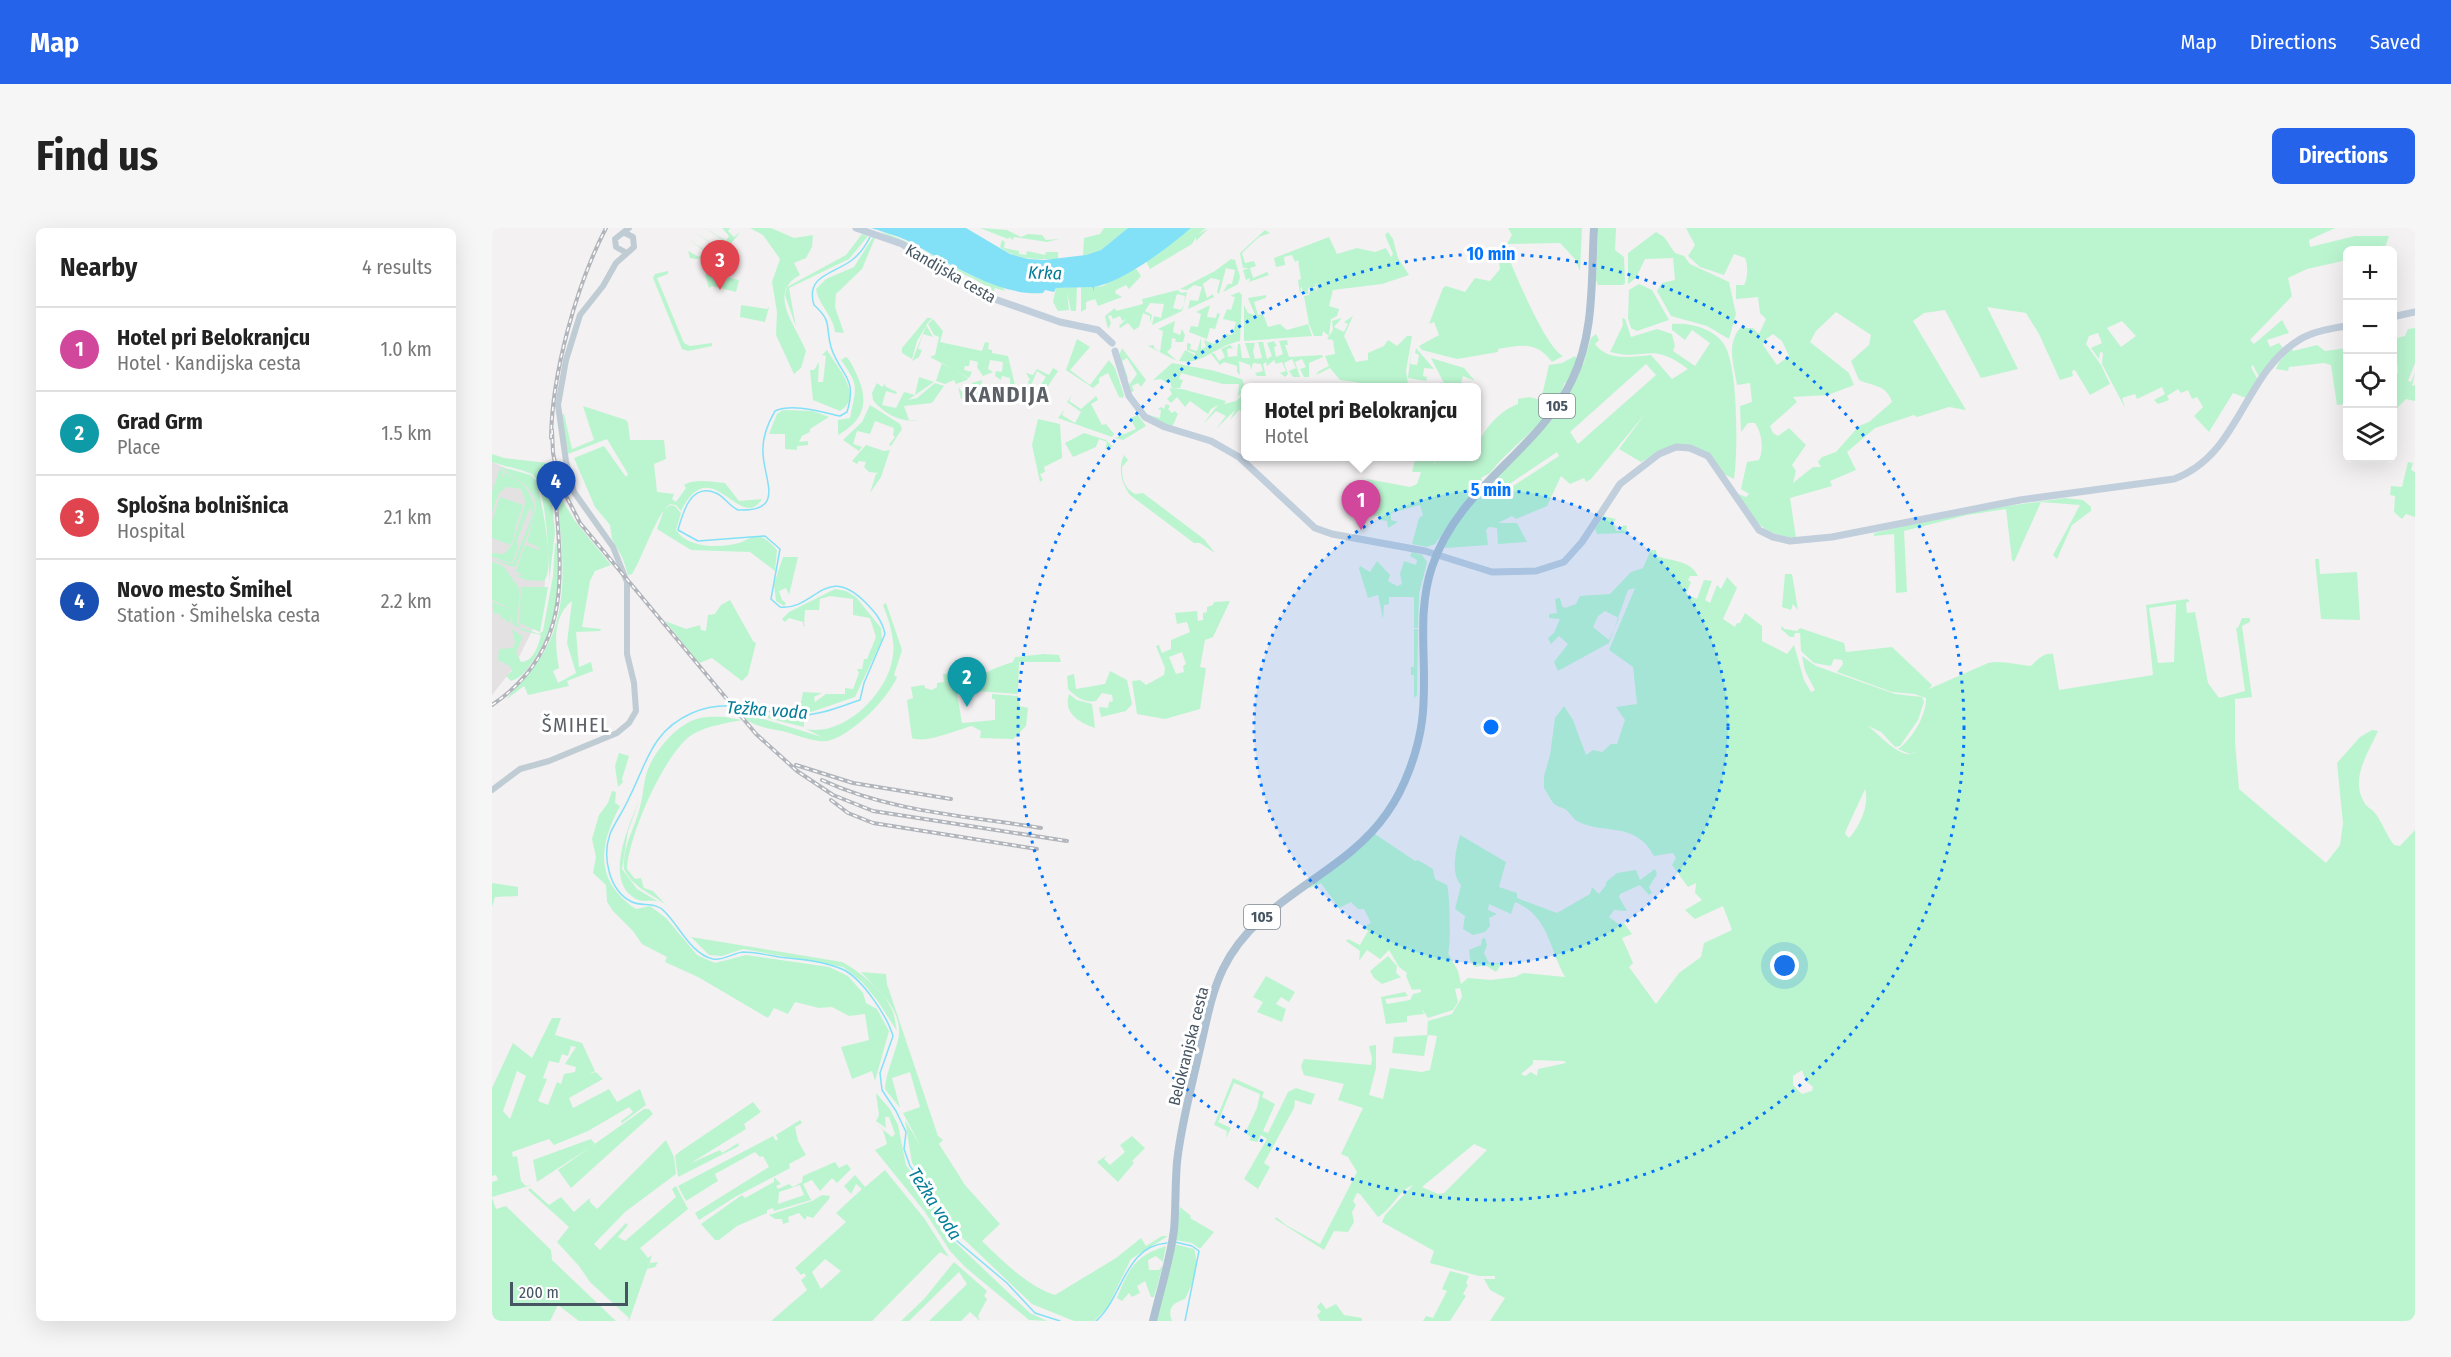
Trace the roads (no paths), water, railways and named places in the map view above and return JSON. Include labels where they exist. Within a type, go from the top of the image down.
[{"type":"main road","name":"105","points":[[1436,555],[1449,529],[1475,493],[1541,427],[1574,378],[1588,325],[1594,228]]},
{"type":"main road","name":"Kandijska cesta","points":[[860,229],[902,244],[983,295],[1060,322],[1098,330],[1112,343],[1110,350],[1115,351],[1129,396],[1145,417],[1165,427],[1211,441],[1241,459]]},
{"type":"main road","points":[[2397,316],[2415,312]]},
{"type":"main road","points":[[1436,555],[1469,566],[1505,573],[1556,566],[1578,548],[1620,484],[1659,454],[1676,447],[1690,448],[1708,456],[1759,530],[1777,538],[1805,540],[1907,524],[2001,503],[2153,484],[2174,479],[2195,470],[2228,435],[2251,394],[2271,367],[2298,340],[2324,330],[2343,327]]},
{"type":"main road","name":"Kandijska cesta","points":[[1243,461],[1311,526],[1332,534],[1436,555]]},
{"type":"main road","name":"Belokranjska cesta","points":[[1153,1321],[1170,1250],[1177,1162],[1186,1108],[1208,1011],[1230,954],[1248,930],[1271,909],[1363,840],[1387,813],[1408,771],[1422,720],[1423,610],[1427,584],[1436,555]]},
{"type":"street","points":[[492,790],[516,771],[549,761],[626,726],[634,715],[636,701],[627,654],[627,582],[613,547],[574,492],[559,423],[559,393],[574,331],[580,315],[603,286],[621,251],[634,246],[630,231],[615,239],[621,251]]},
{"type":"water","name":"Krka","points":[[871,228],[966,228],[1010,254],[1044,260],[1086,255],[1101,250],[1128,228],[1191,228],[1145,263],[1106,284],[1094,287],[1094,291],[1092,287],[1056,288],[1054,292],[1045,290],[1043,293],[1026,293],[972,276],[906,240]]},
{"type":"waterway","name":"Težka voda","points":[[870,237],[855,258],[817,281],[812,295],[814,305],[826,320],[831,347],[849,383],[850,400],[847,412],[840,416],[798,408],[775,411],[763,442],[769,493],[767,500],[762,506],[738,510],[716,493],[700,492],[694,495],[686,507],[678,530],[698,541],[765,536],[780,549],[771,599],[780,607],[792,606],[830,587],[840,586],[865,602],[878,616],[885,634],[864,683],[860,700],[807,715],[720,706],[706,708],[678,720],[667,729],[646,760],[610,834],[607,863],[613,882],[624,897],[632,902],[657,906],[670,918],[692,946],[705,956],[717,959],[748,952],[811,961],[842,969],[858,980],[880,1008],[893,1036],[880,1073],[882,1090],[906,1132],[904,1149],[910,1166],[942,1211],[957,1241],[1007,1283],[1035,1313],[1060,1321]]},
{"type":"waterway","name":"Težka voda","points":[[1175,1242],[1192,1246],[1199,1251],[1185,1321]]},
{"type":"waterway","name":"Težka voda","points":[[1096,1321],[1105,1311],[1133,1263],[1142,1253],[1153,1246],[1167,1243]]},
{"type":"railway","points":[[551,438],[556,386],[568,330],[585,276],[606,228]]},
{"type":"railway","points":[[552,430],[553,453],[559,482],[580,523],[756,734],[797,771],[833,795],[873,811],[1067,841]]},
{"type":"railway","points":[[492,705],[519,683],[538,658],[550,632],[557,604],[560,575],[554,480]]},
{"type":"railway","points":[[796,765],[853,783],[951,799]]},
{"type":"railway","points":[[822,780],[848,791],[902,806],[1041,828]]},
{"type":"railway","points":[[831,800],[848,813],[873,823],[1037,849]]},
{"type":"place","name":"Splošna bolnišnica","points":[[720,290]]},
{"type":"place","name":"Novo mesto Šmihel","points":[[556,511]]},
{"type":"place","name":"Hotel pri Belokranjcu","points":[[1361,530]]},
{"type":"place","name":"Grad Grm","points":[[967,707]]},
{"type":"district","name":"KANDIJA","points":[[1007,394]]},
{"type":"district","name":"ŠMIHEL","points":[[576,725]]}]
